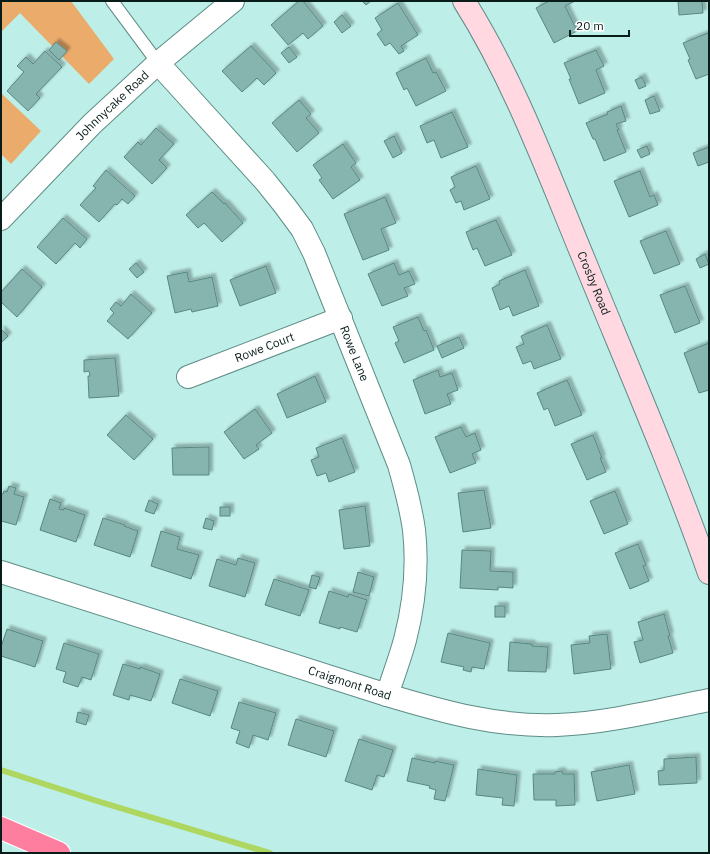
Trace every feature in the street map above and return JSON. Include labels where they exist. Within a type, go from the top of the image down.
[{"type":"highway","points":[[1,828],[59,853]]},
{"type":"highway","points":[[1,843],[34,853]]},
{"type":"main road","name":"Crosby Road","points":[[464,1],[478,24],[518,102],[656,433],[709,573]]},
{"type":"street","name":"Johnnycake Road","points":[[1,219],[92,124],[158,63],[234,1]]},
{"type":"street","name":"Rowe Lane","points":[[158,63],[265,181],[302,229],[314,253],[341,318],[399,465],[408,494],[414,531],[415,569],[412,604],[405,639],[387,695]]},
{"type":"street","name":"Rowe Court","points":[[188,377],[341,318]]},
{"type":"street","name":"Craigmont Road","points":[[1,572],[387,695],[476,719],[517,724],[557,725],[600,721],[709,700]]},
{"type":"lane","points":[[112,1],[158,63]]},
{"type":"shaded area","points":[[1,1],[71,1],[114,59],[89,84],[20,13],[1,32]]},
{"type":"shaded area","points":[[1,93],[41,131],[11,164],[1,154]]},
{"type":"building","points":[[299,1],[303,1],[323,26],[308,39],[303,33],[288,45],[271,25]]},
{"type":"building","points":[[362,1],[371,1],[366,5]]},
{"type":"building","points":[[549,1],[575,1],[565,6],[577,31],[554,43],[536,8]]},
{"type":"building","points":[[678,1],[702,1],[703,13],[679,15]]},
{"type":"building","points":[[398,3],[418,35],[401,46],[404,51],[399,54],[390,43],[385,46],[377,34],[382,30],[375,18]]},
{"type":"building","points":[[342,15],[351,26],[342,33],[334,22]]},
{"type":"building","points":[[708,33],[709,74],[696,79],[683,43]]},
{"type":"building","points":[[56,42],[67,51],[59,60],[49,50]]},
{"type":"building","points":[[251,46],[276,73],[264,85],[257,78],[242,92],[222,71]]},
{"type":"building","points":[[289,47],[297,57],[289,63],[281,53]]},
{"type":"building","points":[[596,50],[604,66],[596,70],[605,93],[579,104],[564,63]]},
{"type":"building","points":[[45,51],[62,67],[36,94],[40,98],[28,111],[7,91],[24,72],[17,66],[26,57],[33,64]]},
{"type":"building","points":[[426,58],[433,73],[436,72],[446,91],[416,106],[407,88],[404,90],[396,73]]},
{"type":"building","points":[[642,77],[646,86],[639,89],[635,80]]},
{"type":"building","points":[[654,96],[660,111],[650,114],[645,100]]},
{"type":"building","points":[[299,100],[311,114],[306,118],[319,133],[297,152],[272,123]]},
{"type":"building","points":[[621,106],[626,121],[616,124],[626,152],[604,161],[595,139],[593,139],[586,123],[608,114],[607,112]]},
{"type":"building","points":[[452,112],[468,147],[441,158],[434,140],[427,143],[420,126]]},
{"type":"building","points":[[156,128],[174,144],[159,160],[167,168],[152,184],[124,157],[138,142],[141,145]]},
{"type":"building","points":[[394,136],[402,153],[393,158],[384,141]]},
{"type":"building","points":[[343,144],[356,163],[351,167],[360,180],[333,199],[319,180],[322,178],[313,165]]},
{"type":"building","points":[[647,146],[650,154],[641,158],[637,150]]},
{"type":"building","points":[[709,147],[709,162],[698,166],[693,153]]},
{"type":"building","points":[[476,166],[490,199],[464,210],[461,201],[456,203],[450,190],[455,187],[451,177]]},
{"type":"building","points":[[106,170],[135,196],[128,204],[122,199],[117,205],[115,204],[99,222],[80,205],[96,188],[93,186]]},
{"type":"building","points":[[640,171],[650,197],[654,195],[658,205],[629,217],[614,181]]},
{"type":"building","points":[[212,192],[224,204],[225,203],[243,223],[222,242],[204,223],[198,228],[186,215]]},
{"type":"building","points":[[385,197],[396,223],[381,229],[389,250],[363,260],[344,214]]},
{"type":"building","points":[[63,218],[87,239],[80,248],[75,243],[56,264],[37,247]]},
{"type":"building","points":[[496,220],[512,255],[485,266],[477,248],[473,250],[466,232]]},
{"type":"building","points":[[666,231],[680,264],[654,274],[640,241]]},
{"type":"building","points":[[705,254],[709,264],[700,268],[696,259]]},
{"type":"building","points":[[136,263],[144,272],[137,278],[129,269]]},
{"type":"building","points":[[394,263],[399,275],[409,271],[415,284],[404,288],[408,296],[382,306],[368,274]]},
{"type":"building","points":[[266,266],[276,293],[240,306],[230,280]]},
{"type":"building","points":[[22,269],[42,287],[17,317],[1,302],[1,292]]},
{"type":"building","points":[[525,270],[539,306],[513,316],[509,306],[500,310],[492,288],[500,284],[499,281]]},
{"type":"building","points":[[187,272],[189,282],[212,277],[218,306],[192,312],[191,309],[175,313],[167,276]]},
{"type":"building","points":[[685,286],[700,323],[675,333],[660,295]]},
{"type":"building","points":[[131,294],[152,313],[128,339],[107,321],[114,313],[110,309],[116,302],[121,306]]},
{"type":"building","points":[[418,317],[424,331],[426,330],[434,350],[404,363],[395,343],[399,341],[393,327]]},
{"type":"building","points":[[547,325],[561,359],[534,369],[531,361],[523,364],[516,347],[524,344],[521,336]]},
{"type":"building","points":[[1,329],[8,336],[1,343]]},
{"type":"building","points":[[459,337],[464,348],[442,358],[437,346]]},
{"type":"building","points":[[709,343],[709,390],[699,393],[684,353]]},
{"type":"building","points":[[115,358],[119,396],[89,398],[88,376],[90,376],[89,371],[84,372],[84,360]]},
{"type":"building","points":[[438,370],[440,377],[452,373],[458,390],[447,394],[451,404],[425,414],[413,380]]},
{"type":"building","points":[[315,376],[326,402],[287,418],[277,394]]},
{"type":"building","points":[[567,380],[582,415],[555,426],[548,408],[544,410],[537,393]]},
{"type":"building","points":[[255,409],[272,433],[256,445],[259,449],[244,459],[224,432]]},
{"type":"building","points":[[126,415],[153,439],[134,460],[107,435]]},
{"type":"building","points":[[461,427],[466,437],[475,433],[481,450],[472,454],[476,463],[450,473],[435,437]]},
{"type":"building","points":[[593,435],[606,472],[587,480],[571,444]]},
{"type":"building","points":[[342,438],[355,472],[329,482],[326,473],[317,476],[311,460],[319,457],[316,448]]},
{"type":"building","points":[[209,447],[209,475],[173,475],[172,448]]},
{"type":"building","points":[[9,486],[16,488],[14,494],[24,497],[16,525],[1,521],[1,493],[3,494],[4,491],[7,492]]},
{"type":"building","points":[[484,490],[491,528],[463,532],[458,493]]},
{"type":"building","points":[[615,491],[628,524],[604,534],[590,501]]},
{"type":"building","points":[[50,499],[61,503],[59,509],[64,510],[64,508],[85,515],[76,542],[40,530]]},
{"type":"building","points":[[149,500],[158,504],[154,514],[145,511]]},
{"type":"building","points":[[365,506],[370,546],[344,549],[339,510]]},
{"type":"building","points":[[220,507],[230,507],[230,516],[220,516]]},
{"type":"building","points":[[103,518],[138,531],[130,557],[94,545]]},
{"type":"building","points":[[206,518],[214,521],[212,530],[203,528]]},
{"type":"building","points":[[161,531],[180,537],[177,549],[199,555],[191,579],[151,566]]},
{"type":"building","points":[[638,544],[646,565],[643,566],[649,581],[630,589],[615,553]]},
{"type":"building","points":[[462,550],[491,551],[490,571],[513,572],[513,588],[498,587],[498,590],[460,588]]},
{"type":"building","points":[[238,558],[255,563],[245,597],[209,586],[217,559],[236,565]]},
{"type":"building","points":[[358,572],[374,577],[369,596],[353,592]]},
{"type":"building","points":[[312,575],[320,577],[316,589],[309,587]]},
{"type":"building","points":[[274,579],[309,590],[300,616],[265,605]]},
{"type":"building","points":[[329,591],[348,597],[349,594],[367,600],[357,632],[319,623]]},
{"type":"building","points":[[495,606],[505,606],[505,617],[495,617]]},
{"type":"building","points":[[664,614],[673,653],[640,663],[634,642],[643,640],[638,622]]},
{"type":"building","points":[[7,629],[43,641],[35,667],[1,656],[1,647]]},
{"type":"building","points":[[448,633],[490,643],[484,669],[472,667],[471,672],[463,670],[464,667],[441,662]]},
{"type":"building","points":[[607,634],[611,669],[574,674],[571,645],[590,643],[589,636]]},
{"type":"building","points":[[510,642],[548,647],[546,672],[508,671]]},
{"type":"building","points":[[64,643],[99,654],[91,680],[82,677],[78,687],[63,682],[66,672],[56,669]]},
{"type":"building","points":[[123,664],[140,669],[140,667],[160,674],[151,701],[130,695],[129,700],[113,695]]},
{"type":"building","points":[[180,679],[218,691],[210,716],[172,703]]},
{"type":"building","points":[[239,702],[276,713],[268,740],[253,735],[249,748],[236,743],[240,731],[231,728]]},
{"type":"building","points":[[78,712],[89,715],[86,725],[76,722]]},
{"type":"building","points":[[296,719],[334,731],[326,757],[288,745]]},
{"type":"building","points":[[359,739],[393,750],[384,777],[377,775],[372,790],[345,781]]},
{"type":"building","points":[[696,757],[697,783],[659,785],[658,771],[664,770],[664,759]]},
{"type":"building","points":[[412,758],[454,765],[445,801],[434,799],[436,790],[429,788],[430,786],[407,781]]},
{"type":"building","points":[[629,765],[635,794],[597,801],[591,772]]},
{"type":"building","points":[[478,769],[517,775],[514,806],[502,805],[503,798],[476,795]]},
{"type":"building","points":[[562,771],[563,774],[574,774],[575,805],[556,806],[556,800],[534,800],[533,774],[555,774],[555,772]]},
{"type":"waterway","points":[[1,770],[97,801],[270,853]]}]
